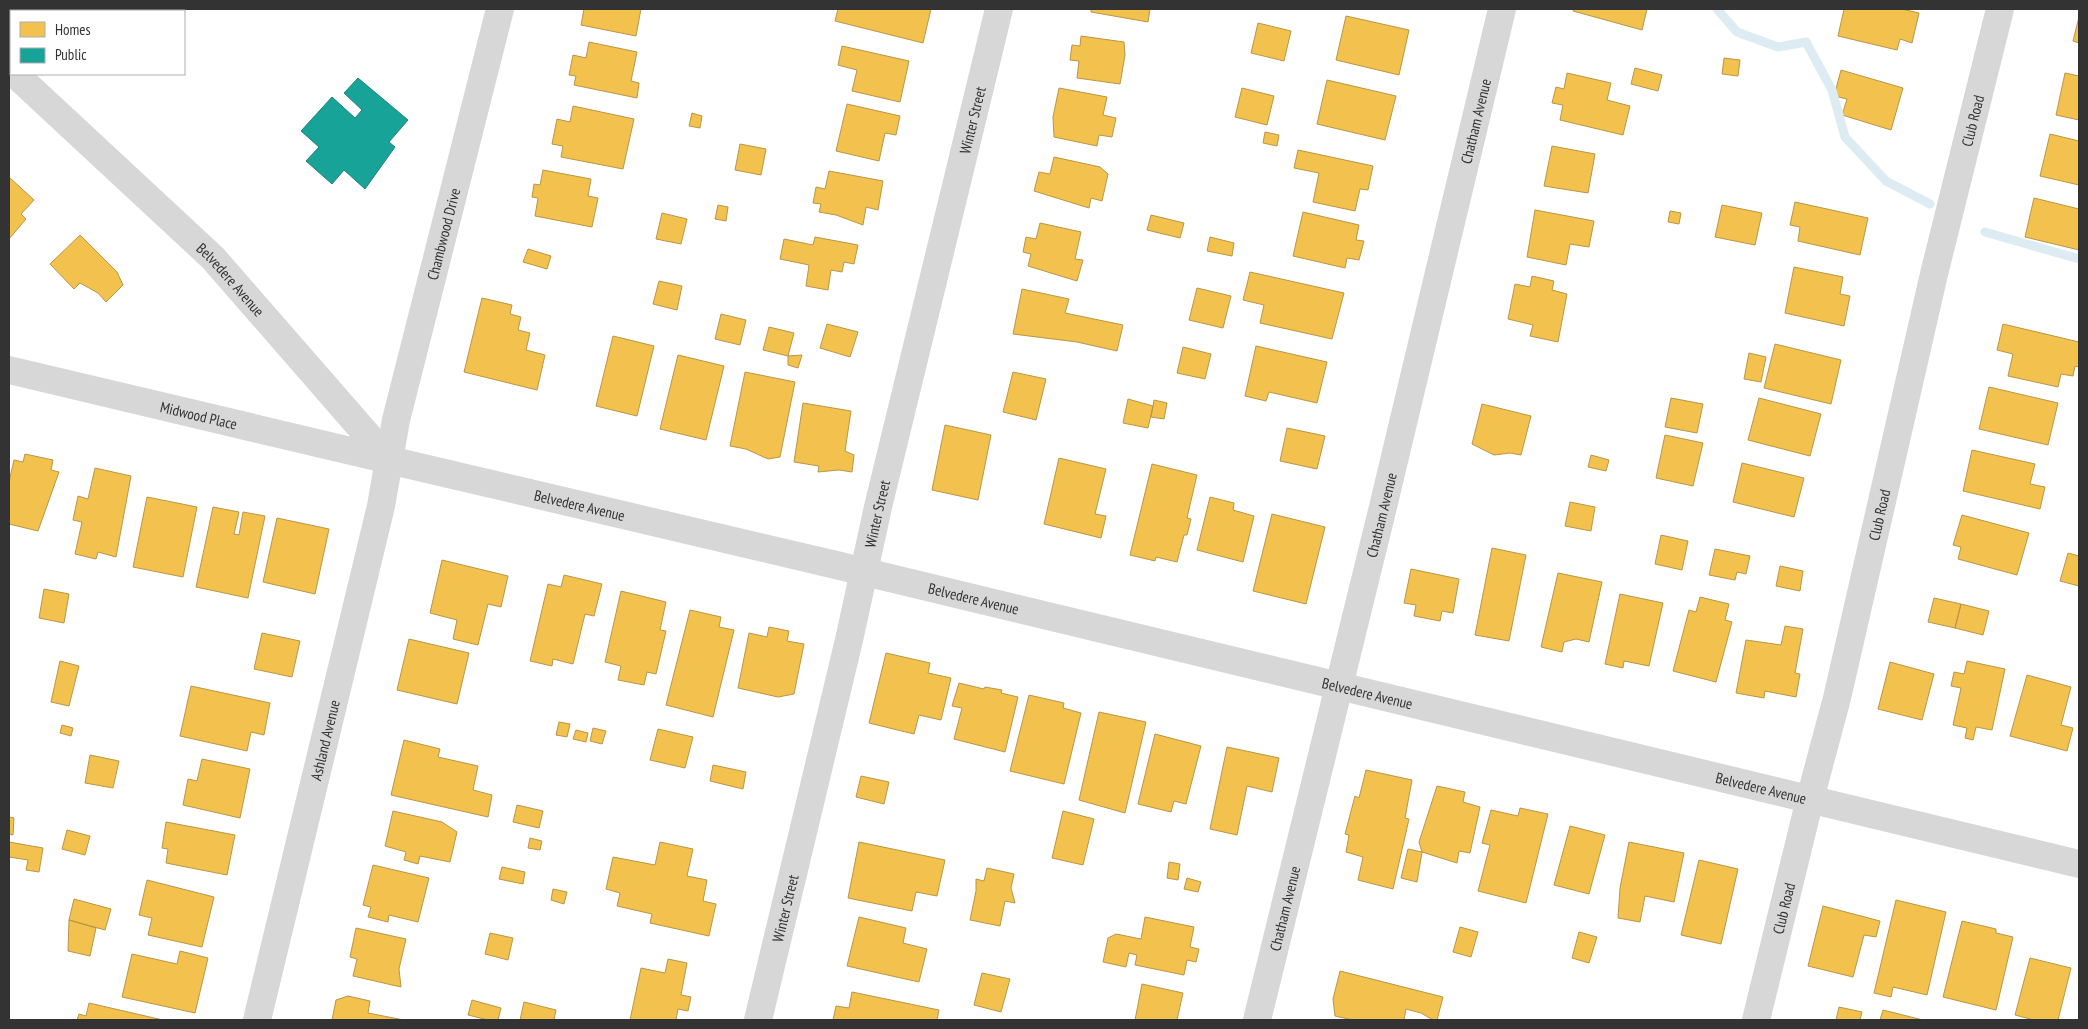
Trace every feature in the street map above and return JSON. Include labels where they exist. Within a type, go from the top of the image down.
[{"type":"street","name":"Chambwood Drive","points":[[389,460],[396,420],[500,9]]},
{"type":"street","name":"Winter Street","points":[[758,1020],[999,9]]},
{"type":"street","name":"Chatham Avenue","points":[[1257,1020],[1337,687],[1382,511],[1502,9]]},
{"type":"street","name":"Club Road","points":[[1756,1020],[1810,799],[1837,698],[1934,274],[2000,9]]},
{"type":"street","name":"Belvedere Avenue","points":[[16,75],[213,258],[389,460],[864,572],[2079,864]]},
{"type":"street","name":"Midwood Place","points":[[9,370],[389,460]]},
{"type":"street","name":"Ashland Avenue","points":[[257,1020],[381,506],[389,460]]},
{"type":"building: Homes","points":[[584,9],[641,9],[636,36],[581,25]]},
{"type":"building: Homes","points":[[838,9],[931,9],[923,43],[835,21]]},
{"type":"building: Homes","points":[[1091,9],[1150,9],[1148,22],[1091,12]]},
{"type":"building: Homes","points":[[1574,9],[1647,9],[1642,30],[1573,11]]},
{"type":"building: Homes","points":[[1844,9],[1902,9],[1919,13],[1912,43],[1900,39],[1897,50],[1838,36]]},
{"type":"building: Homes","points":[[1346,16],[1409,30],[1399,75],[1336,60]]},
{"type":"building: Homes","points":[[2079,17],[2079,43],[2073,41]]},
{"type":"building: Homes","points":[[1258,23],[1291,31],[1284,61],[1251,53]]},
{"type":"building: Homes","points":[[1081,36],[1124,42],[1125,55],[1120,84],[1077,78],[1079,61],[1070,60],[1072,45],[1080,46]]},
{"type":"building: Homes","points":[[589,42],[637,52],[631,81],[639,83],[637,98],[574,85],[576,76],[569,75],[573,55],[586,58]]},
{"type":"building: Homes","points":[[842,46],[909,61],[900,102],[852,91],[857,70],[838,65]]},
{"type":"building: Homes","points":[[1724,58],[1740,60],[1738,76],[1722,74]]},
{"type":"building: Homes","points":[[1635,68],[1662,75],[1658,91],[1631,84]]},
{"type":"building: Homes","points":[[1841,70],[1903,88],[1891,130],[1842,115],[1847,99],[1834,96]]},
{"type":"building: Homes","points":[[1567,73],[1611,83],[1607,100],[1630,106],[1623,135],[1560,120],[1563,105],[1552,103],[1556,87],[1564,89]]},
{"type":"building: Homes","points":[[2065,73],[2079,76],[2079,120],[2056,115]]},
{"type":"building: Homes","points":[[1327,80],[1396,96],[1385,140],[1317,124]]},
{"type":"building: Homes","points":[[1059,88],[1107,97],[1103,115],[1116,118],[1112,137],[1099,135],[1097,146],[1054,137],[1053,117]]},
{"type":"building: Homes","points":[[1242,88],[1274,96],[1267,125],[1235,117]]},
{"type":"building: Homes","points":[[847,104],[900,116],[896,135],[885,133],[879,161],[836,151]]},
{"type":"building: Homes","points":[[573,106],[634,119],[623,169],[561,157],[563,146],[552,144],[557,119],[570,122]]},
{"type":"building: Homes","points":[[692,113],[702,116],[700,128],[689,126]]},
{"type":"building: Homes","points":[[1265,132],[1279,135],[1277,146],[1263,143]]},
{"type":"building: Homes","points":[[2050,134],[2079,141],[2079,185],[2040,176]]},
{"type":"building: Homes","points":[[740,144],[766,149],[761,175],[735,170]]},
{"type":"building: Homes","points":[[1552,146],[1595,154],[1588,193],[1544,186]]},
{"type":"building: Homes","points":[[1298,150],[1373,166],[1368,190],[1360,189],[1355,211],[1313,202],[1319,173],[1294,168]]},
{"type":"building: Homes","points":[[1054,157],[1100,167],[1108,174],[1102,201],[1091,198],[1089,208],[1034,191],[1039,172],[1050,174]]},
{"type":"building: Homes","points":[[543,170],[591,179],[588,196],[598,198],[592,227],[535,216],[538,198],[532,197],[534,184],[540,185]]},
{"type":"building: Homes","points":[[829,171],[883,181],[878,210],[866,207],[863,225],[836,215],[819,212],[821,204],[813,203],[816,187],[825,189]]},
{"type":"building: Homes","points":[[9,177],[34,200],[21,214],[26,219],[9,239]]},
{"type":"building: Homes","points":[[2034,198],[2079,209],[2079,250],[2025,237]]},
{"type":"building: Homes","points":[[1795,202],[1868,218],[1860,255],[1798,241],[1800,227],[1790,225]]},
{"type":"building: Homes","points":[[718,205],[728,207],[726,221],[715,219]]},
{"type":"building: Homes","points":[[1722,205],[1762,213],[1755,245],[1715,237]]},
{"type":"building: Homes","points":[[1535,210],[1594,221],[1589,247],[1570,244],[1566,265],[1527,257]]},
{"type":"building: Homes","points":[[1670,211],[1681,213],[1679,224],[1668,222]]},
{"type":"building: Homes","points":[[1303,212],[1359,225],[1356,240],[1364,241],[1359,260],[1347,258],[1345,268],[1293,256]]},
{"type":"building: Homes","points":[[662,213],[687,219],[681,244],[656,239]]},
{"type":"building: Homes","points":[[1151,215],[1184,223],[1180,238],[1147,230]]},
{"type":"building: Homes","points":[[1040,223],[1081,232],[1075,259],[1083,260],[1077,281],[1028,266],[1031,254],[1023,252],[1026,237],[1036,239]]},
{"type":"building: Homes","points":[[80,235],[117,272],[123,285],[106,302],[98,293],[80,283],[74,289],[50,264]]},
{"type":"building: Homes","points":[[815,237],[858,245],[854,264],[844,262],[842,272],[831,270],[828,290],[806,286],[809,265],[780,259],[784,239],[813,245]]},
{"type":"building: Homes","points":[[1210,237],[1234,243],[1232,256],[1207,251]]},
{"type":"building: Homes","points":[[528,249],[551,256],[547,269],[523,262]]},
{"type":"building: Homes","points":[[1794,267],[1843,277],[1840,294],[1850,296],[1844,326],[1785,313]]},
{"type":"building: Homes","points":[[1250,272],[1344,293],[1332,339],[1260,323],[1264,305],[1243,300]]},
{"type":"building: Homes","points":[[1532,276],[1554,281],[1552,290],[1567,294],[1558,342],[1530,336],[1533,325],[1508,319],[1515,284],[1530,287]]},
{"type":"building: Homes","points":[[659,281],[682,286],[677,310],[653,304]]},
{"type":"building: Homes","points":[[1197,288],[1231,296],[1223,328],[1189,320]]},
{"type":"building: Homes","points":[[1022,289],[1069,299],[1065,313],[1123,325],[1117,351],[1077,342],[1013,334]]},
{"type":"building: Homes","points":[[482,298],[512,305],[510,314],[521,317],[518,330],[530,333],[526,350],[545,355],[537,390],[464,372]]},
{"type":"building: Homes","points":[[721,314],[746,320],[740,345],[715,339]]},
{"type":"building: Homes","points":[[827,324],[858,332],[850,357],[820,348]]},
{"type":"building: Homes","points":[[2003,324],[2079,342],[2079,367],[2075,366],[2073,376],[2061,374],[2058,387],[2008,376],[2013,354],[1997,350]]},
{"type":"building: Homes","points":[[769,327],[794,333],[788,356],[763,350]]},
{"type":"building: Homes","points":[[613,336],[654,346],[637,416],[596,406]]},
{"type":"building: Homes","points":[[1775,344],[1841,360],[1831,404],[1764,388]]},
{"type":"building: Homes","points":[[1256,346],[1327,362],[1317,403],[1269,392],[1266,401],[1245,396]]},
{"type":"building: Homes","points":[[1183,347],[1211,354],[1205,379],[1177,373]]},
{"type":"building: Homes","points":[[1749,353],[1766,357],[1761,382],[1744,379]]},
{"type":"building: Homes","points":[[678,355],[724,366],[706,440],[660,429]]},
{"type":"building: Homes","points":[[802,355],[798,368],[788,365],[788,356]]},
{"type":"building: Homes","points":[[745,372],[795,382],[780,457],[768,459],[746,449],[730,446]]},
{"type":"building: Homes","points":[[1013,372],[1046,379],[1036,420],[1003,412]]},
{"type":"building: Homes","points":[[1989,387],[2058,403],[2048,445],[1979,429]]},
{"type":"building: Homes","points":[[1671,398],[1703,404],[1697,433],[1665,427]]},
{"type":"building: Homes","points":[[1759,398],[1821,414],[1810,456],[1748,440]]},
{"type":"building: Homes","points":[[1128,399],[1153,406],[1148,428],[1123,423]]},
{"type":"building: Homes","points":[[1154,400],[1167,403],[1164,419],[1151,417]]},
{"type":"building: Homes","points":[[803,403],[851,411],[845,451],[854,455],[852,472],[839,470],[818,472],[819,466],[794,462]]},
{"type":"building: Homes","points":[[1482,404],[1531,416],[1521,455],[1510,453],[1494,455],[1472,444]]},
{"type":"building: Homes","points":[[945,425],[991,435],[978,500],[932,490]]},
{"type":"building: Homes","points":[[1287,428],[1325,436],[1317,469],[1280,461]]},
{"type":"building: Homes","points":[[1665,435],[1703,443],[1693,486],[1656,478]]},
{"type":"building: Homes","points":[[1972,450],[2035,464],[2030,484],[2045,487],[2040,509],[1963,491]]},
{"type":"building: Homes","points":[[25,454],[53,460],[51,470],[59,472],[38,531],[9,524],[9,482],[14,460],[23,462]]},
{"type":"building: Homes","points":[[1591,455],[1609,460],[1606,471],[1588,467]]},
{"type":"building: Homes","points":[[1059,458],[1106,469],[1095,514],[1106,516],[1101,538],[1044,524]]},
{"type":"building: Homes","points":[[1742,463],[1804,478],[1794,517],[1733,502]]},
{"type":"building: Homes","points":[[1152,464],[1197,475],[1187,518],[1191,519],[1187,535],[1184,535],[1177,562],[1156,557],[1155,561],[1130,555]]},
{"type":"building: Homes","points":[[95,468],[131,476],[116,557],[98,552],[96,559],[75,554],[82,522],[73,520],[78,496],[88,499]]},
{"type":"building: Homes","points":[[147,497],[197,507],[183,577],[133,567]]},
{"type":"building: Homes","points":[[1210,497],[1234,503],[1233,510],[1254,516],[1243,562],[1197,550]]},
{"type":"building: Homes","points":[[1570,502],[1595,507],[1591,531],[1565,526]]},
{"type":"building: Homes","points":[[213,507],[239,512],[234,534],[239,535],[243,512],[265,516],[248,598],[196,587]]},
{"type":"building: Homes","points":[[1272,514],[1325,527],[1306,604],[1253,591]]},
{"type":"building: Homes","points":[[1962,515],[2029,533],[2017,575],[1958,559],[1961,547],[1953,545]]},
{"type":"building: Homes","points":[[277,518],[329,529],[315,594],[263,582]]},
{"type":"building: Homes","points":[[1661,535],[1688,541],[1682,570],[1655,564]]},
{"type":"building: Homes","points":[[1492,548],[1526,555],[1509,641],[1475,635]]},
{"type":"building: Homes","points":[[1715,549],[1750,556],[1746,574],[1737,572],[1735,580],[1709,575]]},
{"type":"building: Homes","points":[[2068,553],[2079,556],[2079,586],[2060,581]]},
{"type":"building: Homes","points":[[442,560],[508,576],[501,607],[488,604],[478,645],[453,639],[457,620],[430,613]]},
{"type":"building: Homes","points":[[1780,566],[1803,571],[1800,591],[1776,586]]},
{"type":"building: Homes","points":[[1411,569],[1459,579],[1453,613],[1442,611],[1440,621],[1414,616],[1416,605],[1404,603]]},
{"type":"building: Homes","points":[[1558,573],[1602,582],[1589,642],[1576,639],[1564,642],[1562,652],[1541,647]]},
{"type":"building: Homes","points":[[564,575],[602,584],[594,616],[585,614],[573,664],[553,659],[552,666],[530,661],[548,584],[561,587]]},
{"type":"building: Homes","points":[[44,589],[69,594],[64,623],[39,618]]},
{"type":"building: Homes","points":[[621,591],[666,602],[660,630],[666,631],[656,674],[647,672],[644,685],[618,680],[621,666],[605,662]]},
{"type":"building: Homes","points":[[1620,594],[1663,603],[1649,666],[1624,661],[1623,668],[1605,664]]},
{"type":"building: Homes","points":[[1700,597],[1729,604],[1725,620],[1732,622],[1716,682],[1673,671],[1689,610],[1696,612]]},
{"type":"building: Homes","points":[[1934,598],[1961,604],[1955,628],[1928,622]]},
{"type":"building: Homes","points":[[1961,604],[1989,611],[1983,635],[1955,628]]},
{"type":"building: Homes","points":[[690,610],[721,617],[719,627],[734,630],[713,717],[666,705]]},
{"type":"building: Homes","points":[[1785,626],[1803,629],[1795,673],[1800,674],[1796,697],[1765,691],[1764,698],[1736,693],[1746,640],[1781,645]]},
{"type":"building: Homes","points":[[769,627],[789,631],[787,641],[804,644],[794,694],[778,697],[738,688],[749,633],[767,637]]},
{"type":"building: Homes","points":[[262,633],[300,641],[292,677],[254,669]]},
{"type":"building: Homes","points":[[409,639],[469,653],[457,704],[397,690]]},
{"type":"building: Homes","points":[[886,653],[930,663],[928,673],[951,678],[941,720],[919,715],[914,734],[869,723]]},
{"type":"building: Homes","points":[[60,661],[79,666],[69,706],[51,702]]},
{"type":"building: Homes","points":[[1967,661],[2005,669],[1992,730],[1976,727],[1973,740],[1965,738],[1967,728],[1953,725],[1961,688],[1951,686],[1954,672],[1964,674]]},
{"type":"building: Homes","points":[[1890,662],[1934,674],[1922,720],[1878,709]]},
{"type":"building: Homes","points":[[2027,675],[2071,687],[2061,725],[2073,728],[2067,751],[2010,736]]},
{"type":"building: Homes","points":[[959,683],[984,689],[985,687],[1002,690],[1001,693],[1018,697],[1005,752],[954,739],[962,708],[952,706]]},
{"type":"building: Homes","points":[[191,686],[270,703],[264,735],[251,732],[247,751],[180,736]]},
{"type":"building: Homes","points":[[1029,695],[1064,703],[1063,708],[1081,713],[1064,784],[1010,771]]},
{"type":"building: Homes","points":[[1099,712],[1146,722],[1125,813],[1079,800]]},
{"type":"building: Homes","points":[[559,722],[570,724],[567,737],[556,735]]},
{"type":"building: Homes","points":[[62,725],[73,728],[71,736],[60,733]]},
{"type":"building: Homes","points":[[593,728],[606,731],[602,744],[590,741]]},
{"type":"building: Homes","points":[[658,729],[693,737],[685,768],[650,760]]},
{"type":"building: Homes","points":[[576,730],[588,733],[586,742],[573,739]]},
{"type":"building: Homes","points":[[1155,734],[1201,746],[1186,804],[1174,801],[1171,812],[1138,804]]},
{"type":"building: Homes","points":[[404,740],[440,749],[438,757],[478,766],[473,790],[492,795],[488,817],[391,795]]},
{"type":"building: Homes","points":[[1227,747],[1279,758],[1272,792],[1247,786],[1237,835],[1210,829]]},
{"type":"building: Homes","points":[[90,755],[119,761],[113,788],[85,783]]},
{"type":"building: Homes","points":[[202,759],[250,769],[240,818],[183,805],[188,779],[197,781]]},
{"type":"building: Homes","points":[[713,765],[746,772],[743,789],[710,781]]},
{"type":"building: Homes","points":[[1366,770],[1412,780],[1405,818],[1409,819],[1393,889],[1358,880],[1363,857],[1346,852],[1349,835],[1345,834],[1355,796],[1359,798]]},
{"type":"building: Homes","points":[[861,776],[889,782],[884,804],[856,797]]},
{"type":"building: Homes","points":[[1437,786],[1465,792],[1463,802],[1480,807],[1470,853],[1459,851],[1457,863],[1422,852],[1419,842]]},
{"type":"building: Homes","points":[[517,805],[543,811],[539,828],[513,822]]},
{"type":"building: Homes","points":[[1520,808],[1548,814],[1526,903],[1478,891],[1490,845],[1482,843],[1491,810],[1518,816]]},
{"type":"building: Homes","points":[[393,811],[442,822],[457,832],[450,862],[420,856],[418,864],[404,860],[406,852],[385,846]]},
{"type":"building: Homes","points":[[1063,811],[1094,819],[1083,865],[1052,858]]},
{"type":"building: Homes","points":[[9,817],[14,818],[13,835],[9,834]]},
{"type":"building: Homes","points":[[166,822],[235,835],[227,875],[166,863],[168,849],[162,848]]},
{"type":"building: Homes","points":[[1570,826],[1605,835],[1589,894],[1554,885]]},
{"type":"building: Homes","points":[[67,830],[90,836],[85,855],[62,849]]},
{"type":"building: Homes","points":[[530,838],[542,841],[540,850],[528,848]]},
{"type":"building: Homes","points":[[9,842],[43,848],[39,872],[26,870],[28,860],[9,857]]},
{"type":"building: Homes","points":[[660,842],[693,849],[687,876],[707,880],[703,901],[716,904],[709,936],[650,923],[652,914],[617,906],[620,893],[606,889],[613,857],[655,865]]},
{"type":"building: Homes","points":[[859,842],[945,860],[937,896],[916,892],[912,911],[848,898]]},
{"type":"building: Homes","points":[[1629,842],[1684,853],[1674,902],[1645,896],[1640,922],[1618,918],[1620,888]]},
{"type":"building: Homes","points":[[1408,849],[1422,852],[1417,882],[1401,878]]},
{"type":"building: Homes","points":[[1699,860],[1738,869],[1721,944],[1681,935]]},
{"type":"building: Homes","points":[[1169,862],[1180,864],[1178,880],[1167,878]]},
{"type":"building: Homes","points":[[373,865],[429,878],[418,922],[389,915],[388,922],[368,917],[371,907],[363,905]]},
{"type":"building: Homes","points":[[502,867],[525,872],[523,884],[499,879]]},
{"type":"building: Homes","points":[[987,868],[1014,874],[1011,888],[1015,903],[1005,901],[1000,926],[970,920],[976,891],[976,879],[984,881]]},
{"type":"building: Homes","points":[[1187,878],[1201,882],[1198,892],[1184,889]]},
{"type":"building: Homes","points":[[147,880],[214,897],[202,947],[148,935],[152,918],[139,915]]},
{"type":"building: Homes","points":[[553,889],[567,892],[564,904],[551,900]]},
{"type":"building: Homes","points":[[74,899],[111,909],[105,930],[69,920]]},
{"type":"building: Homes","points":[[1896,900],[1946,912],[1927,995],[1893,987],[1891,997],[1874,993]]},
{"type":"building: Homes","points":[[1823,906],[1880,921],[1876,937],[1864,935],[1853,977],[1808,966]]},
{"type":"building: Homes","points":[[859,917],[906,928],[903,943],[927,949],[919,982],[847,966]]},
{"type":"building: Homes","points":[[1145,917],[1194,927],[1190,947],[1199,949],[1196,962],[1187,960],[1184,975],[1135,965],[1137,955],[1129,953],[1126,967],[1103,962],[1108,938],[1116,934],[1141,939]]},
{"type":"building: Homes","points":[[69,920],[96,928],[90,956],[68,951]]},
{"type":"building: Homes","points":[[1962,921],[1996,929],[1996,933],[2013,937],[1996,1010],[1943,997]]},
{"type":"building: Homes","points":[[1460,927],[1478,932],[1471,957],[1453,952]]},
{"type":"building: Homes","points":[[356,928],[406,939],[399,969],[401,987],[353,976],[357,959],[350,957]]},
{"type":"building: Homes","points":[[1579,932],[1597,937],[1589,963],[1572,958]]},
{"type":"building: Homes","points":[[490,933],[513,938],[508,960],[485,954]]},
{"type":"building: Homes","points":[[180,951],[208,958],[195,1013],[122,997],[132,954],[177,964]]},
{"type":"building: Homes","points":[[2030,958],[2071,968],[2058,1020],[2034,1020],[2015,1015]]},
{"type":"building: Homes","points":[[668,959],[687,963],[681,995],[691,997],[688,1011],[678,1009],[676,1020],[630,1020],[641,968],[665,973]]},
{"type":"building: Homes","points":[[1340,971],[1443,997],[1437,1020],[1406,1009],[1404,1020],[1353,1020],[1335,1016],[1333,999]]},
{"type":"building: Homes","points":[[982,973],[1010,979],[1001,1012],[974,1005]]},
{"type":"building: Homes","points":[[1142,984],[1183,993],[1177,1020],[1135,1020]]},
{"type":"building: Homes","points":[[852,992],[939,1010],[937,1020],[833,1020],[836,1006],[849,1008]]},
{"type":"building: Homes","points":[[348,996],[370,1001],[368,1013],[404,1020],[332,1020],[336,1000]]},
{"type":"building: Homes","points":[[472,1000],[501,1008],[498,1020],[488,1020],[468,1015]]},
{"type":"building: Homes","points":[[524,1002],[556,1010],[554,1020],[520,1020]]},
{"type":"building: Homes","points":[[89,1003],[163,1020],[77,1020],[79,1014],[86,1016]]},
{"type":"building: Homes","points":[[1839,1007],[1862,1012],[1860,1020],[1836,1020]]},
{"type":"building: Homes","points":[[1883,1010],[1923,1020],[1880,1020]]},
{"type":"building: Public","points":[[358,78],[408,120],[389,142],[395,147],[365,189],[344,170],[332,184],[306,161],[319,147],[301,131],[332,97],[355,118],[362,110],[344,93]]},
{"type":"waterway","points":[[1717,9],[1737,32],[1778,47],[1806,42],[1832,90],[1845,137],[1886,181],[1930,204]]},
{"type":"waterway","points":[[1985,232],[2079,259]]}]
